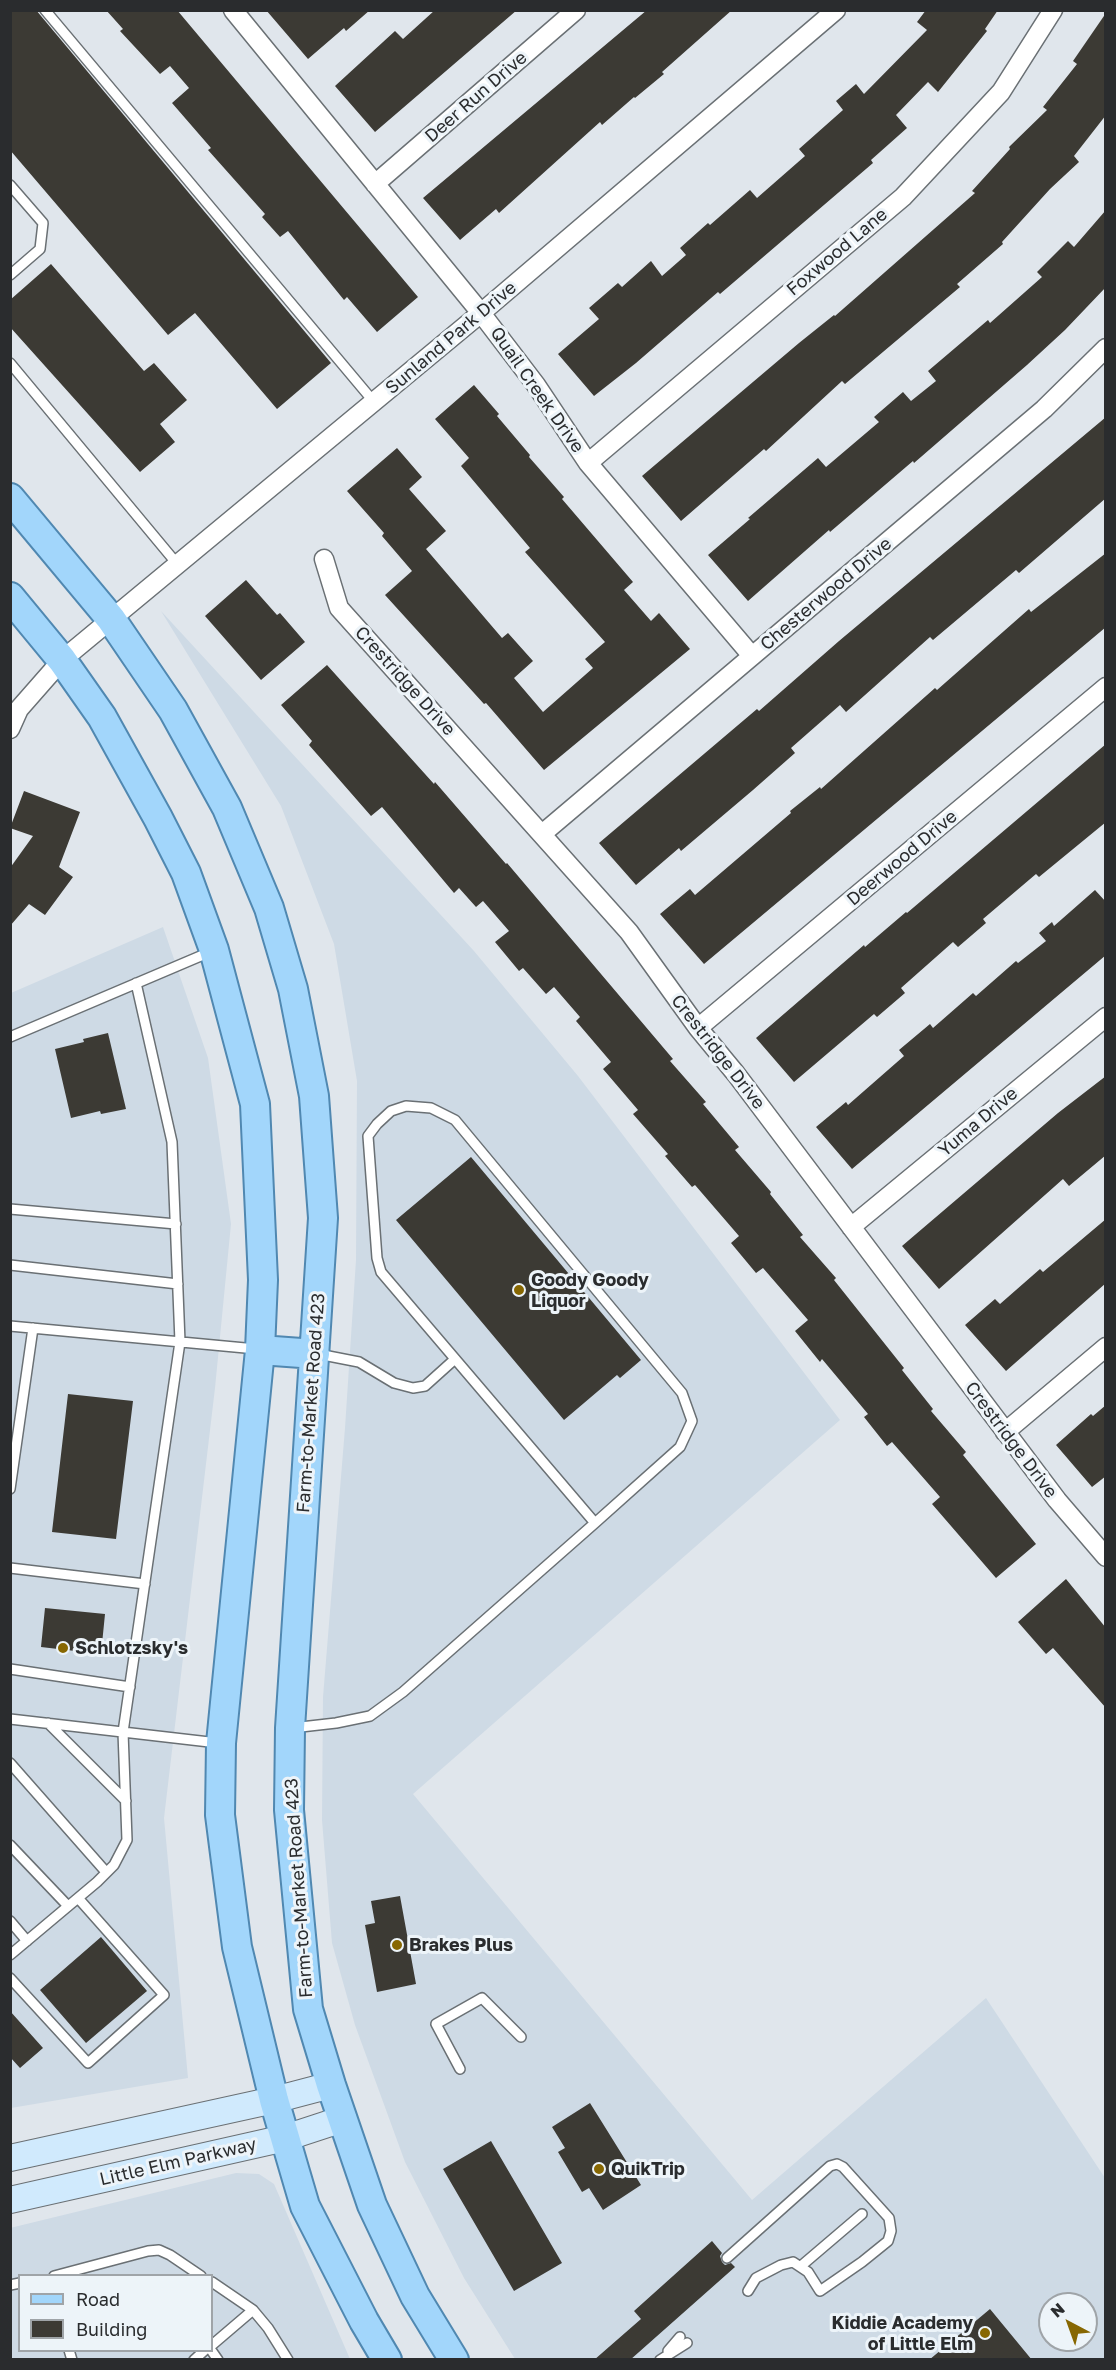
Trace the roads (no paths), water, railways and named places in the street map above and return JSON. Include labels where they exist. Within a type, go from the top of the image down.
[{"type":"main road","name":"Farm-to-Market Road 423","points":[[10,498],[111,619],[173,710],[227,808],[268,908],[293,989],[314,1096],[323,1218],[290,1728],[289,1810],[308,2009],[372,2205],[415,2296],[454,2360]]},
{"type":"main road","points":[[10,597],[62,660],[102,717],[159,818],[186,873],[214,950],[255,1104],[263,1280],[260,1350],[221,1743],[220,1815],[237,1947],[274,2100],[305,2206],[364,2321],[387,2360]]},
{"type":"main road","points":[[260,1350],[315,1354]]},
{"type":"main road","points":[[10,2158],[274,2100],[331,2085]]},
{"type":"main road","name":"Little Elm Parkway","points":[[10,2200],[285,2138],[343,2119]]},
{"type":"street","name":"Quail Creek Drive","points":[[233,10],[481,313],[536,385],[588,463],[752,656]]},
{"type":"street","name":"Deer Run Drive","points":[[375,184],[576,10]]},
{"type":"street","name":"Sunland Park Drive","points":[[10,729],[19,709],[62,660],[481,313],[836,10]]},
{"type":"street","name":"Foxwood Lane","points":[[588,463],[903,197],[1001,92],[1053,10]]},
{"type":"street","name":"Chesterwood Drive","points":[[542,834],[1044,409],[1106,348]]},
{"type":"street","name":"Crestridge Drive","points":[[324,559],[339,608],[628,932],[698,1028],[736,1074],[1057,1500],[1106,1557]]},
{"type":"street","name":"Deerwood Drive","points":[[698,1028],[1106,687]]},
{"type":"street","name":"Yuma Drive","points":[[851,1227],[1106,1017]]},
{"type":"street","points":[[1005,1432],[1106,1347]]},
{"type":"lane","points":[[45,10],[374,402]]},
{"type":"lane","points":[[10,185],[43,223],[40,249],[10,275]]},
{"type":"lane","points":[[10,363],[178,565]]},
{"type":"lane","points":[[10,1037],[214,950]]},
{"type":"lane","points":[[10,1955],[114,1865],[127,1840],[123,1732],[180,1342],[172,1142],[136,983]]},
{"type":"lane","points":[[290,1728],[336,1723],[370,1716],[403,1692],[595,1523],[680,1446],[692,1421],[681,1393],[455,1120],[431,1108],[406,1106],[391,1111],[376,1124],[368,1136],[381,1272],[595,1523]]},
{"type":"lane","points":[[10,1209],[176,1224]]},
{"type":"lane","points":[[10,1265],[178,1284]]},
{"type":"lane","points":[[10,1326],[260,1350]]},
{"type":"lane","points":[[10,1489],[33,1328]]},
{"type":"lane","points":[[315,1354],[359,1362],[394,1383],[413,1388],[425,1386],[455,1359]]},
{"type":"lane","points":[[10,1568],[145,1584]]},
{"type":"lane","points":[[10,1669],[130,1687]]},
{"type":"lane","points":[[10,1719],[221,1743]]},
{"type":"lane","points":[[48,1723],[126,1801]]},
{"type":"lane","points":[[10,1763],[106,1872]]},
{"type":"lane","points":[[10,1845],[68,1906]]},
{"type":"lane","points":[[10,1977],[88,2062],[164,1995],[78,1898]]},
{"type":"lane","points":[[10,1921],[27,1941]]},
{"type":"lane","points":[[460,2069],[436,2024],[482,1998],[521,2037]]},
{"type":"lane","points":[[727,2258],[818,2175],[837,2164],[850,2174],[889,2218],[891,2231],[888,2241],[820,2291],[801,2266],[793,2262],[781,2265],[756,2278],[745,2287]]},
{"type":"lane","points":[[801,2266],[862,2214]]},
{"type":"lane","points":[[61,2274],[147,2251],[159,2250],[170,2254],[198,2274]]},
{"type":"lane","points":[[213,2283],[253,2310],[268,2328],[288,2360]]},
{"type":"lane","points":[[213,2344],[253,2310]]},
{"type":"lane","points":[[663,2358],[683,2340]]},
{"type":"place","name":"Goody Goody Liquor","points":[[519,1290]]},
{"type":"place","name":"Schlotzsky's","points":[[63,1648]]},
{"type":"place","name":"Brakes Plus","points":[[397,1945]]},
{"type":"place","name":"QuikTrip","points":[[599,2169]]},
{"type":"place","name":"Kiddie Academy of Little Elm","points":[[985,2333]]}]
